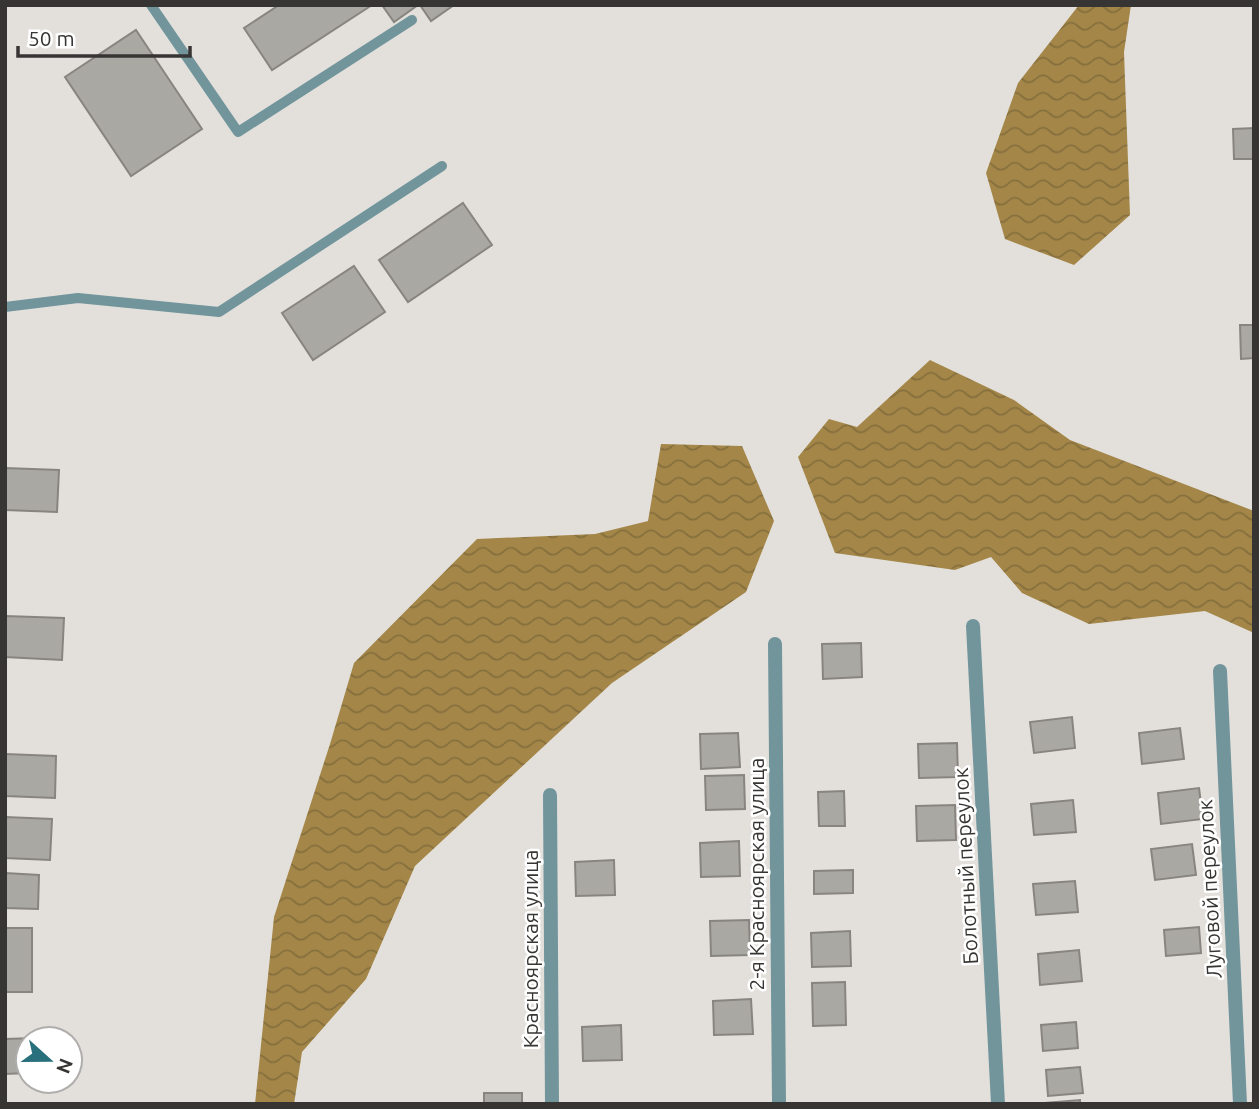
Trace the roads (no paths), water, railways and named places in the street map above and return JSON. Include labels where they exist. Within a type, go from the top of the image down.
[{"type":"street","name":"Болотный переулок","points":[[973,626],[998,1104]]},
{"type":"street","name":"2-я Красноярская улица","points":[[775,644],[779,1104]]},
{"type":"street","name":"Луговой переулок","points":[[1220,671],[1240,1104]]},
{"type":"street","name":"Красноярская улица","points":[[550,795],[552,1104]]},
{"type":"lane","points":[[151,5],[238,132],[412,20]]},
{"type":"lane","points":[[5,307],[78,298],[219,312],[442,166]]},
{"type":"water","points":[[1079,5],[1131,5],[1124,52],[1130,215],[1074,265],[1005,239],[986,173],[1018,83]]},
{"type":"water","points":[[930,360],[1014,400],[1070,440],[1254,511],[1254,633],[1205,611],[1089,624],[1022,593],[991,557],[955,570],[835,553],[798,457],[829,419],[857,427]]},
{"type":"water","points":[[661,444],[742,446],[774,521],[746,592],[612,683],[415,866],[366,979],[302,1052],[294,1104],[255,1104],[274,917],[354,663],[477,539],[595,534],[648,521]]}]
